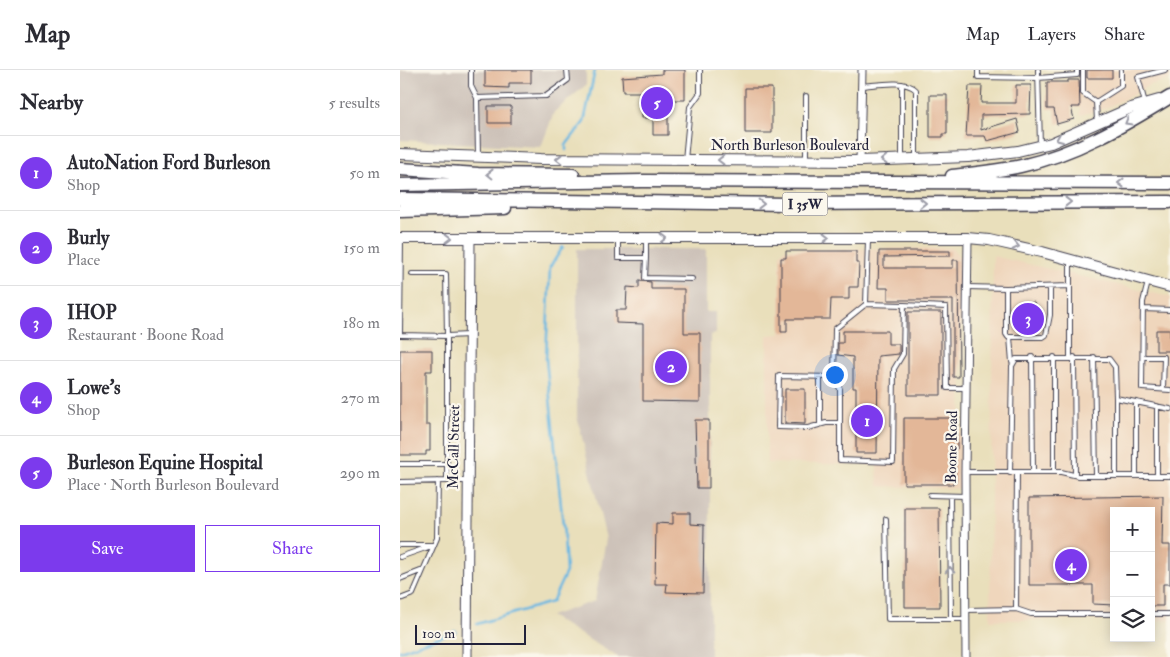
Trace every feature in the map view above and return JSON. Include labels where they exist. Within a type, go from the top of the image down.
[{"type":"highway","points":[[896,182],[997,171],[1053,158],[1098,139],[1170,97]]},
{"type":"highway","points":[[400,169],[478,174],[632,175],[642,181]]},
{"type":"highway","name":"I 35W","points":[[400,185],[642,181],[1170,183]]},
{"type":"highway","name":"I 35W","points":[[400,198],[785,204],[1170,202]]},
{"type":"highway","points":[[400,211],[589,208],[642,202]]},
{"type":"main road","name":"North Burleson Boulevard","points":[[400,154],[478,157],[806,161],[902,160],[991,155],[1040,146],[1145,104],[1170,97]]},
{"type":"main road","points":[[400,238],[968,238],[1024,248],[1170,287]]},
{"type":"street","points":[[860,161],[862,70]]},
{"type":"street","name":"McCall Street","points":[[467,657],[470,238]]},
{"type":"street","name":"Boone Road","points":[[966,657],[965,472],[968,238]]},
{"type":"lane","points":[[472,70],[471,86],[477,98],[478,157]]},
{"type":"lane","points":[[477,98],[546,96],[568,80],[567,70]]},
{"type":"lane","points":[[685,160],[690,107],[700,93],[700,70]]},
{"type":"lane","points":[[978,70],[978,77],[1038,78],[1077,75],[1077,70]]},
{"type":"lane","points":[[1038,70],[1040,146]]},
{"type":"lane","points":[[1083,70],[1083,93],[1096,102]]},
{"type":"lane","points":[[1098,123],[1095,108],[1096,102],[1121,86],[1121,70]]},
{"type":"lane","points":[[1145,104],[1138,77],[1165,70]]},
{"type":"lane","points":[[902,84],[902,160]]},
{"type":"lane","points":[[861,86],[902,84],[911,85],[916,90],[916,159]]},
{"type":"lane","points":[[806,96],[806,161]]},
{"type":"lane","points":[[400,238],[400,335],[468,335]]},
{"type":"lane","points":[[618,238],[618,258],[646,258]]},
{"type":"lane","points":[[646,238],[645,278],[692,279]]},
{"type":"lane","points":[[866,304],[868,238]]},
{"type":"lane","points":[[1070,261],[1075,475]]},
{"type":"lane","points":[[412,274],[446,274],[447,481]]},
{"type":"lane","points":[[1148,282],[1143,309],[1142,388],[1170,390]]},
{"type":"lane","points":[[968,287],[1070,286]]},
{"type":"lane","points":[[1010,337],[1043,337],[1046,335],[1050,315],[1050,287]]},
{"type":"lane","points":[[1006,288],[1006,334],[1010,337],[1012,363],[1010,472]]},
{"type":"lane","points":[[904,305],[903,354],[894,369],[894,462],[840,460],[840,389],[834,377],[835,329],[866,304],[904,305],[946,307],[948,388],[966,388]]},
{"type":"lane","points":[[1143,309],[1170,310]]},
{"type":"lane","points":[[1012,363],[1020,358],[1032,357],[1094,357],[1106,358],[1113,363],[1116,398],[1116,476]]},
{"type":"lane","points":[[1032,357],[1033,472]]},
{"type":"lane","points":[[1054,357],[1054,472]]},
{"type":"lane","points":[[1094,357],[1096,476]]},
{"type":"lane","points":[[1143,357],[1164,357],[1163,390]]},
{"type":"lane","points":[[834,377],[780,376],[778,428],[808,428],[820,424],[840,423]]},
{"type":"lane","points":[[820,377],[820,424]]},
{"type":"lane","points":[[1116,398],[1170,409]]},
{"type":"lane","points":[[1136,402],[1136,476]]},
{"type":"lane","points":[[1157,406],[1157,476]]},
{"type":"lane","points":[[400,464],[447,464]]},
{"type":"lane","points":[[965,472],[1054,472],[1096,476],[1170,476]]},
{"type":"lane","points":[[1016,609],[1017,472]]},
{"type":"lane","points":[[400,599],[413,594],[437,538],[438,481]]},
{"type":"lane","points":[[400,482],[467,481]]},
{"type":"lane","points":[[930,495],[965,496]]},
{"type":"lane","points":[[950,496],[950,619]]},
{"type":"lane","points":[[886,519],[888,619],[966,619]]},
{"type":"lane","points":[[400,545],[434,545]]},
{"type":"lane","points":[[400,558],[434,545]]},
{"type":"lane","points":[[400,579],[423,570]]},
{"type":"lane","points":[[966,610],[1016,609],[1030,614],[1110,614]]},
{"type":"lane","points":[[1155,614],[1170,614]]},
{"type":"shaded area","points":[[400,70],[586,70],[586,85],[554,112],[541,147],[400,140]]},
{"type":"shaded area","points":[[1080,70],[1170,70],[1170,80],[1149,85],[1106,108],[1080,115]]},
{"type":"shaded area","points":[[952,248],[962,260],[961,489],[878,486],[877,465],[767,463],[767,335],[780,334],[780,254],[785,249]]},
{"type":"shaded area","points":[[577,249],[706,249],[706,312],[716,312],[716,334],[710,335],[710,657],[618,657],[550,616],[595,601],[606,539],[577,416]]},
{"type":"shaded area","points":[[993,256],[1170,297],[1170,621],[1155,620],[1155,507],[1110,507],[1110,620],[990,620]]},
{"type":"building","points":[[485,70],[531,70],[531,83],[509,83],[509,88],[485,87]]},
{"type":"building","points":[[662,70],[685,70],[685,100],[672,100],[672,105],[668,105],[668,135],[653,135],[653,118],[642,118],[642,92],[623,92],[622,77],[662,74]]},
{"type":"building","points":[[1087,70],[1112,70],[1112,78],[1087,78]]},
{"type":"building","points":[[1068,80],[1079,80],[1080,107],[1071,107],[1074,119],[1057,124],[1054,109],[1047,109],[1047,82],[1068,82]]},
{"type":"building","points":[[1016,85],[1031,85],[1030,114],[981,115],[981,130],[1017,119],[1020,132],[987,141],[985,136],[966,136],[969,86],[982,86],[981,103],[1016,103]]},
{"type":"building","points":[[745,88],[772,88],[772,133],[745,133]]},
{"type":"building","points":[[930,95],[947,95],[947,134],[943,134],[943,137],[930,137]]},
{"type":"building","points":[[488,106],[511,106],[511,123],[488,123]]},
{"type":"building","points":[[786,251],[856,251],[856,263],[859,263],[858,287],[849,287],[849,299],[831,299],[830,319],[787,319],[787,332],[781,332],[781,258],[786,258]]},
{"type":"building","points":[[879,251],[950,251],[950,256],[884,257],[884,268],[953,268],[953,260],[958,260],[959,377],[953,377],[953,300],[888,300],[888,288],[878,288]]},
{"type":"building","points":[[639,281],[651,282],[651,289],[684,289],[684,333],[700,333],[700,402],[643,401],[643,324],[616,323],[616,310],[626,310],[627,287],[639,288]]},
{"type":"building","points":[[1034,302],[1036,309],[1039,308],[1041,314],[1038,315],[1041,324],[1027,329],[1026,326],[1020,328],[1015,312],[1022,309],[1021,306]]},
{"type":"building","points":[[908,312],[941,312],[941,395],[908,395]]},
{"type":"building","points":[[1156,330],[1170,330],[1170,351],[1156,351]]},
{"type":"building","points":[[843,331],[888,331],[888,344],[899,344],[899,354],[878,356],[877,453],[856,453],[856,388],[853,388],[853,357],[838,355],[838,343],[843,343]]},
{"type":"building","points":[[400,350],[432,350],[432,371],[426,371],[426,425],[430,425],[430,451],[426,451],[426,455],[400,455]]},
{"type":"building","points":[[785,389],[805,389],[805,424],[785,423]]},
{"type":"building","points":[[904,418],[957,418],[957,449],[954,449],[956,482],[953,482],[953,484],[904,484]]},
{"type":"building","points":[[695,420],[709,420],[709,488],[697,488]]},
{"type":"building","points":[[1163,496],[1162,545],[1170,545],[1170,584],[1163,584],[1163,606],[1155,606],[1155,507],[1110,507],[1110,605],[1093,604],[1093,585],[1029,585],[1029,498]]},
{"type":"building","points":[[905,508],[939,508],[940,607],[905,607]]},
{"type":"building","points":[[673,513],[690,513],[690,524],[704,525],[703,593],[666,592],[667,584],[655,584],[656,523],[673,524]]},
{"type":"waterway","points":[[566,150],[566,145],[584,122],[595,70]]},
{"type":"waterway","points":[[477,624],[552,602],[566,572],[546,359],[550,267],[563,247]]},
{"type":"waterway","points":[[400,651],[456,631]]},
{"type":"place","name":"Burleson Equine Hospital","points":[[657,103]]},
{"type":"place","name":"IHOP","points":[[1028,319]]},
{"type":"place","name":"Burly","points":[[671,367]]},
{"type":"place","name":"AutoNation Ford Burleson","points":[[867,421]]},
{"type":"place","name":"Lowe's","points":[[1071,565]]}]
